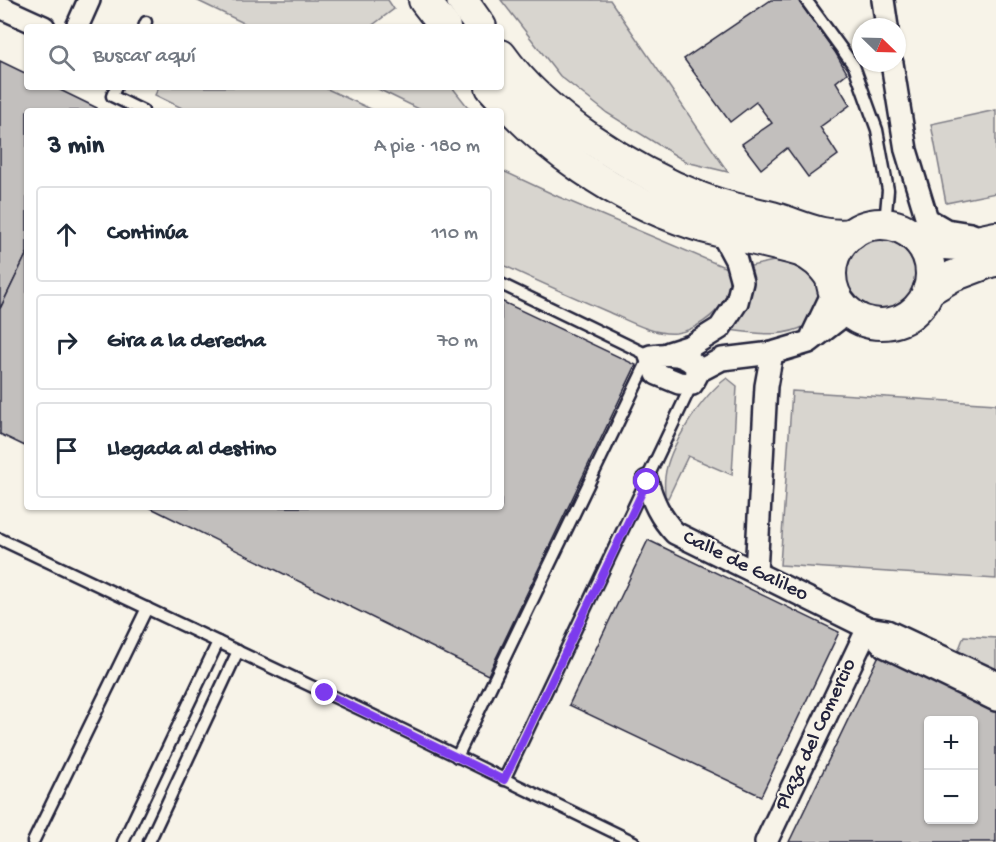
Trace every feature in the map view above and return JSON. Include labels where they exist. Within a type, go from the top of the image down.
[{"type":"street","points":[[77,24],[89,0]]},
{"type":"street","points":[[424,0],[443,24]]},
{"type":"street","points":[[462,0],[479,24]]},
{"type":"street","points":[[883,0],[886,18]]},
{"type":"street","points":[[0,7],[37,24]]},
{"type":"street","points":[[494,90],[513,112],[548,142],[602,181],[642,205],[692,224],[800,251],[811,256],[823,265],[838,293],[862,320],[877,324],[893,323],[908,316],[920,305],[928,291],[930,266],[927,253],[910,233],[885,224],[873,225],[852,234],[836,236],[819,234],[774,218],[701,198],[654,177],[614,155],[549,107],[504,59]]},
{"type":"street","points":[[893,72],[906,150],[927,219],[946,230],[994,245]]},
{"type":"street","points":[[660,355],[692,346],[720,328],[737,302],[742,282],[736,260],[721,232]]},
{"type":"street","points":[[695,378],[722,359],[772,353],[809,342],[838,293],[833,261],[840,246],[852,234]]},
{"type":"street","points":[[920,242],[994,245]]},
{"type":"street","points":[[928,291],[952,276],[990,262],[994,245]]},
{"type":"street","points":[[756,573],[766,386],[772,353]]},
{"type":"street","points":[[660,355],[694,362],[695,378]]},
{"type":"street","name":"Calle de Galileo","points":[[647,482],[655,507],[665,523],[675,533],[868,628],[887,632],[996,682]]},
{"type":"street","name":"Calle de Galileo","points":[[868,628],[884,646],[996,700]]},
{"type":"street","name":"Plaza del Comercio","points":[[766,842],[868,628]]},
{"type":"lane","points":[[806,0],[854,66],[866,98],[877,130],[888,190],[885,224]]},
{"type":"lane","points":[[115,90],[112,96],[137,108]]},
{"type":"lane","points":[[457,756],[660,355],[504,285]]},
{"type":"lane","points":[[504,780],[695,378]]},
{"type":"lane","points":[[0,539],[634,842]]},
{"type":"lane","points":[[33,842],[147,608]]},
{"type":"lane","points":[[123,842],[218,642]]},
{"type":"lane","points":[[149,842],[238,651]]},
{"type":"shaded area","points":[[196,0],[388,0],[394,9],[374,24],[246,24]]},
{"type":"shaded area","points":[[501,0],[610,0],[728,172],[686,162],[607,113],[560,76]]},
{"type":"shaded area","points":[[158,90],[330,90],[368,108],[182,108],[155,95]]},
{"type":"shaded area","points":[[380,90],[454,90],[469,108],[417,108]]},
{"type":"shaded area","points":[[996,110],[996,193],[946,203],[931,124]]},
{"type":"shaded area","points":[[504,171],[729,269],[728,290],[720,307],[696,326],[676,333],[649,329],[504,265]]},
{"type":"shaded area","points":[[875,238],[889,238],[903,244],[913,254],[919,268],[919,282],[913,296],[903,306],[889,312],[875,312],[861,306],[851,296],[845,282],[845,268],[851,254],[861,244]]},
{"type":"shaded area","points":[[774,261],[806,267],[825,288],[807,325],[778,334],[728,330],[740,316],[747,301],[749,285],[746,267]]},
{"type":"shaded area","points":[[727,378],[737,386],[732,475],[688,456],[668,498],[665,496],[665,479],[673,451],[698,409]]},
{"type":"shaded area","points":[[792,391],[996,404],[996,579],[780,565]]},
{"type":"shaded area","points":[[964,636],[996,638],[996,672],[957,654]]},
{"type":"building","points":[[771,0],[798,0],[847,73],[836,82],[850,105],[820,127],[838,155],[808,177],[787,148],[761,169],[742,144],[772,123],[756,102],[730,122],[684,59]]},
{"type":"building","points":[[0,61],[24,73],[24,90],[60,90],[97,108],[24,108],[24,259],[0,309]]},
{"type":"building","points":[[24,259],[24,446],[0,434],[0,309]]},
{"type":"building","points":[[504,302],[636,365],[488,675],[155,510],[504,510]]},
{"type":"building","points":[[648,540],[839,632],[761,796],[569,705]]},
{"type":"building","points":[[882,649],[996,704],[996,842],[789,842]]},
{"type":"route","points":[[325,693],[504,780],[647,482]]}]
